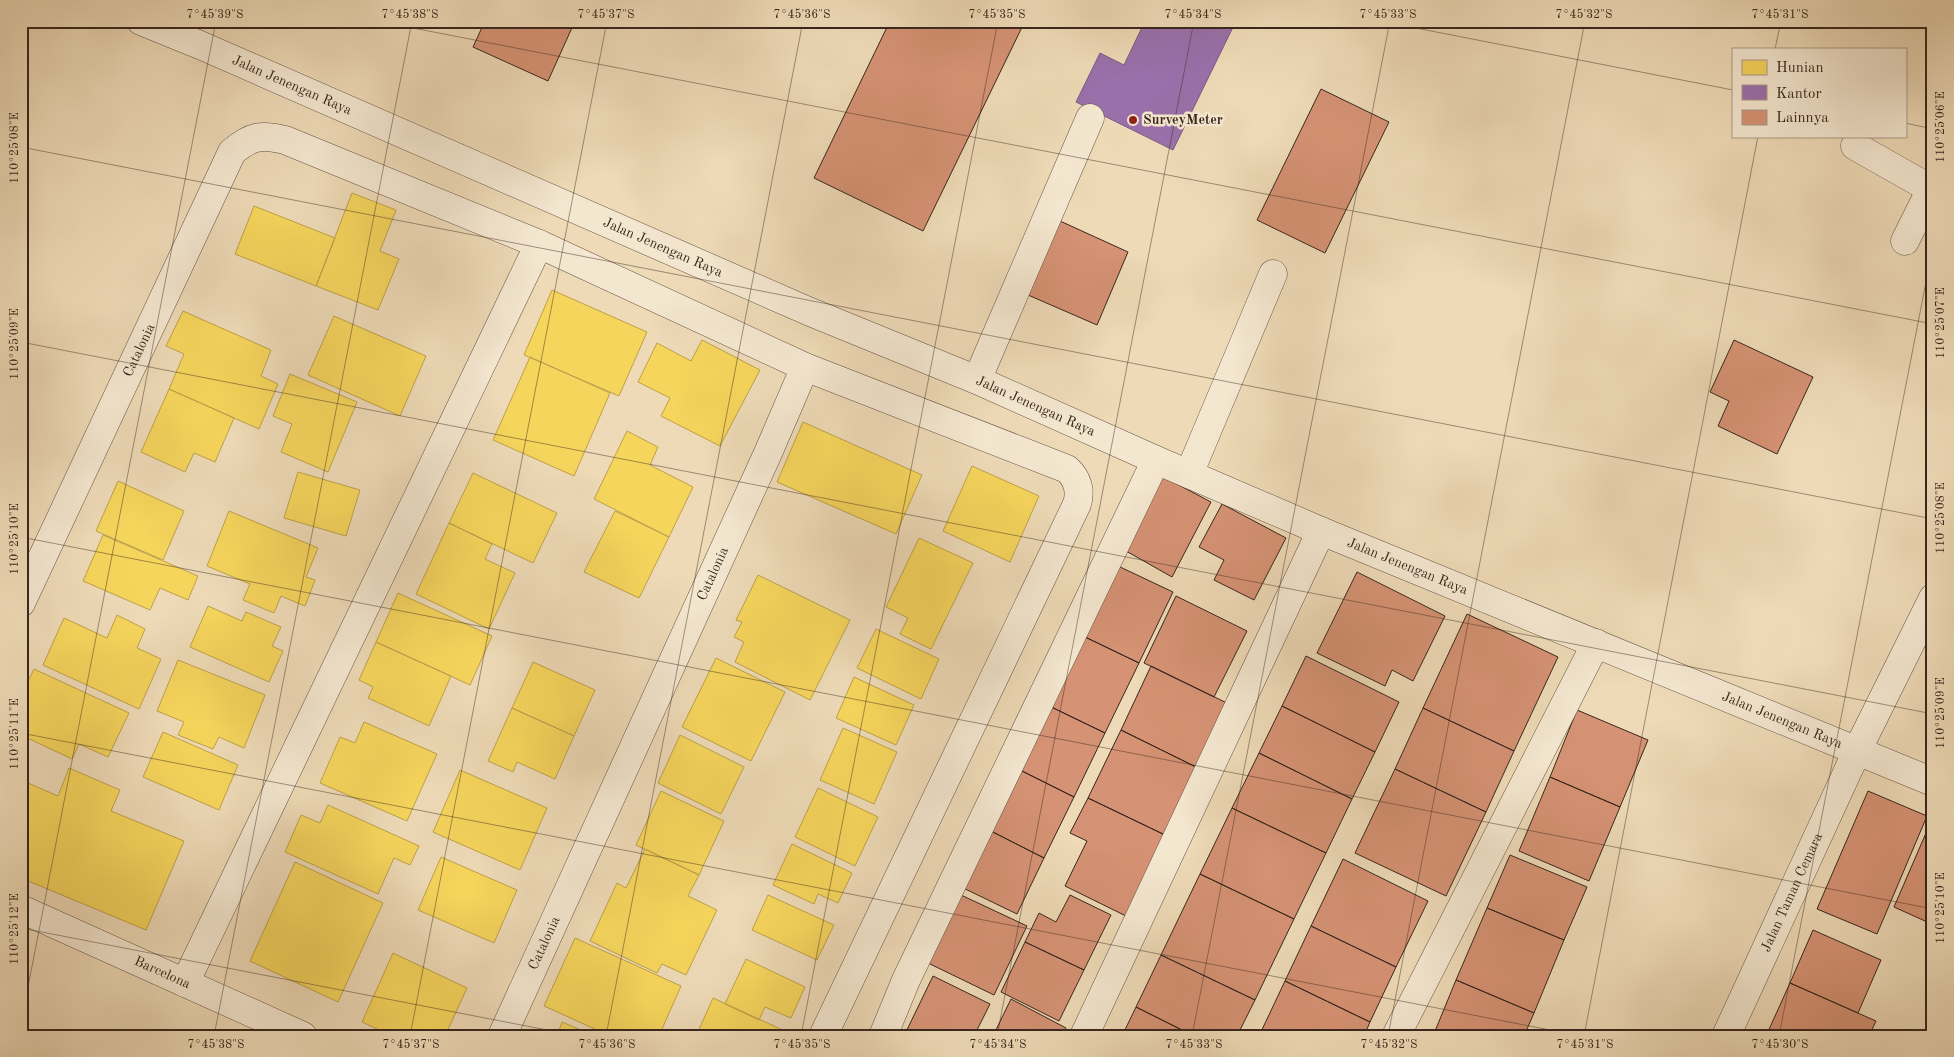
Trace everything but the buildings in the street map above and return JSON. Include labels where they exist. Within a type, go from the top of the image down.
[{"type":"street","name":"Jalan Jenengan Raya","points":[[141,21],[200,45],[808,311],[977,380],[1321,531],[1933,782]]},
{"type":"street","points":[[977,380],[1090,118]]},
{"type":"street","name":"Catalonia","points":[[21,603],[232,152],[245,141],[270,136],[286,140],[539,244],[805,367],[768,453],[502,1036]]},
{"type":"street","points":[[1855,146],[1932,187],[1905,241]]},
{"type":"street","points":[[185,983],[539,244]]},
{"type":"street","points":[[1189,474],[1273,274]]},
{"type":"street","points":[[805,367],[1067,469],[1077,482],[1079,497],[823,1036]]},
{"type":"street","points":[[883,1036],[906,980],[1156,460]]},
{"type":"street","points":[[1084,1036],[1321,531]]},
{"type":"street","name":"Jalan Taman Cemara","points":[[1726,1036],[1857,751],[1933,598]]},
{"type":"street","points":[[1396,1036],[1596,643]]},
{"type":"street","name":"Barcelona","points":[[21,909],[303,1036]]},
{"type":"place","name":"SurveyMeter","points":[[1133,120]]}]
